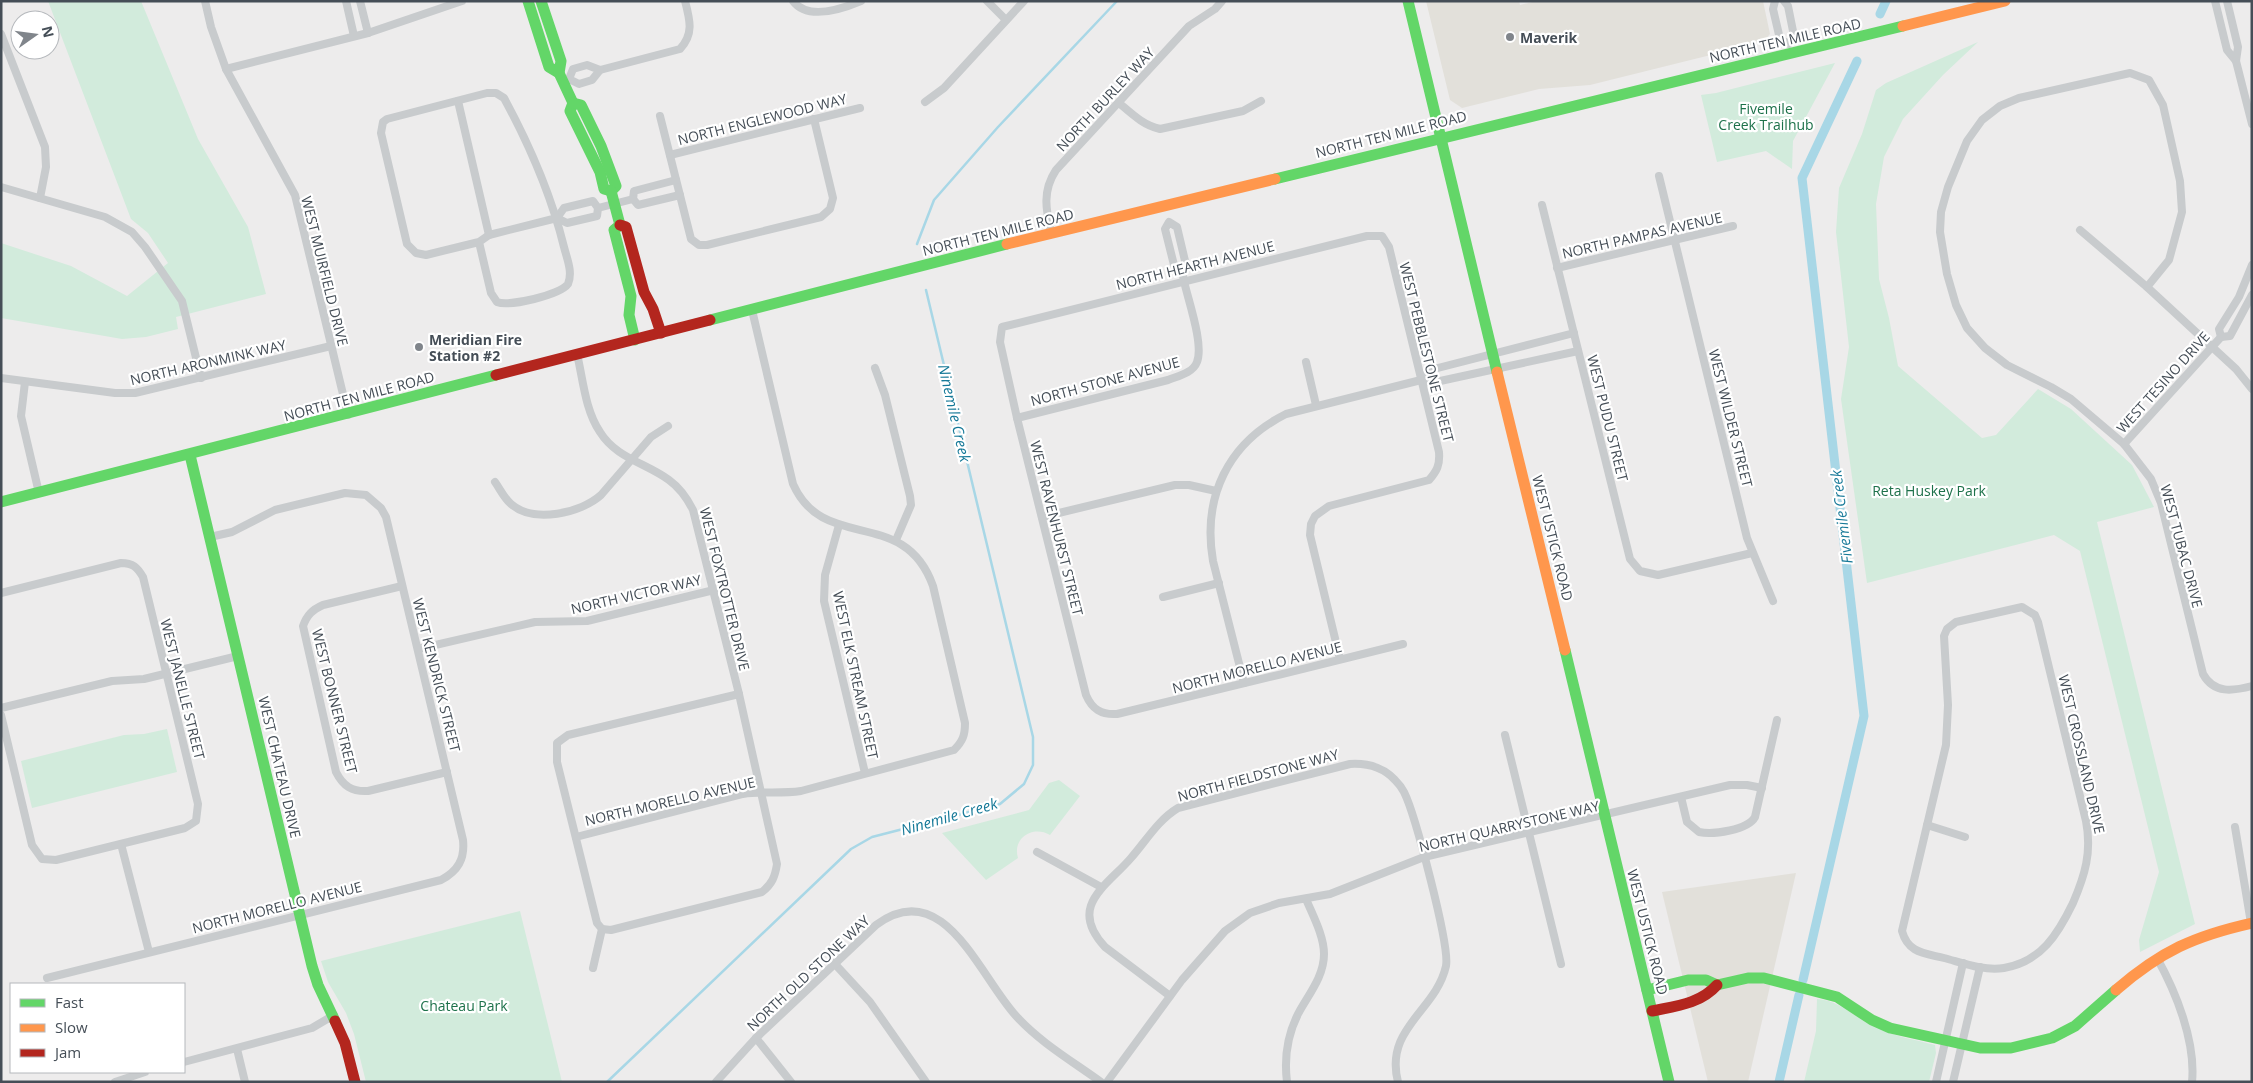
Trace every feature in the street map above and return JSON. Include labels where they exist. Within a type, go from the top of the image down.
[{"type":"main road","points":[[528,1],[546,59],[550,67],[564,78]]},
{"type":"main road","points":[[541,1],[573,103],[570,111],[600,172],[604,189],[611,190],[620,225]]},
{"type":"main road","name":"WEST USTICK ROAD","points":[[1408,1],[1669,1082]]},
{"type":"main road","name":"NORTH TEN MILE ROAD","points":[[1,502],[348,415],[577,354],[1790,49],[2005,1]]},
{"type":"main road","points":[[620,225],[626,227],[644,292],[653,309],[661,333]]},
{"type":"main road","points":[[620,225],[614,230],[631,296],[629,315],[635,340]]},
{"type":"main road","name":"WEST CHATEAU DRIVE","points":[[190,455],[299,914],[318,985],[334,1015],[345,1043],[354,1082]]},
{"type":"main road","points":[[1652,1012],[1694,1002],[1710,994],[1717,986],[1748,978],[1764,978],[1837,997],[1881,1024],[1962,1045],[1980,1048],[2011,1048],[2052,1038],[2088,1017],[2126,980],[2157,958],[2203,936],[2251,923]]},
{"type":"main road","points":[[1647,990],[1688,980],[1706,980],[1717,986]]},
{"type":"street","name":"WEST MUIRFIELD DRIVE","points":[[205,1],[213,34],[226,69],[295,195],[348,415]]},
{"type":"street","points":[[346,1],[354,36]]},
{"type":"street","points":[[360,1],[368,33]]},
{"type":"street","points":[[226,69],[368,33],[462,1]]},
{"type":"street","points":[[600,70],[592,80],[579,84],[564,78],[572,69],[586,65],[600,70],[680,49],[687,42],[690,27],[686,1]]},
{"type":"street","points":[[793,1],[801,9],[810,13],[861,1]]},
{"type":"street","points":[[987,1],[1006,20]]},
{"type":"street","points":[[925,102],[944,88],[1024,1]]},
{"type":"street","name":"NORTH BURLEY WAY","points":[[1051,234],[1046,208],[1046,194],[1049,181],[1056,170],[1189,26],[1215,10],[1222,1]]},
{"type":"street","points":[[1775,1],[1773,9],[1780,39],[1790,49],[1794,36],[1788,6],[1784,1]]},
{"type":"street","points":[[2215,1],[2227,50],[2236,61]]},
{"type":"street","points":[[2228,1],[2238,46],[2236,61],[2252,124]]},
{"type":"street","points":[[1,34],[45,146],[46,167],[40,198]]},
{"type":"street","name":"WEST TUBAC DRIVE","points":[[2147,287],[2169,260],[2182,212],[2180,181],[2163,105],[2150,80],[2130,73],[2019,98],[2000,106],[1982,120],[1968,141],[1948,187],[1942,212],[1940,232],[1956,305],[1967,328],[1985,348],[2007,366],[2071,399],[2124,444],[2144,468],[2156,490],[2200,666],[2207,682],[2227,690],[2252,686]]},
{"type":"street","points":[[479,242],[491,293],[497,302],[508,304],[561,291],[568,284],[570,273],[557,218],[536,162],[504,98],[496,93],[487,93],[391,116],[383,122],[381,133],[407,244],[416,253],[426,255],[479,242],[489,235],[557,218],[567,223],[596,216],[598,208],[593,201],[564,208],[557,218]]},
{"type":"street","points":[[458,100],[489,235]]},
{"type":"street","points":[[1119,103],[1141,122],[1150,127],[1160,129],[1243,111],[1261,101]]},
{"type":"street","name":"NORTH ENGLEWOOD WAY","points":[[670,155],[860,108]]},
{"type":"street","points":[[660,116],[691,239],[699,245],[707,245],[821,217],[830,209],[833,198],[814,119]]},
{"type":"street","name":"WEST WILDER STREET","points":[[1659,176],[1752,553],[1772,601]]},
{"type":"street","points":[[676,180],[634,191],[633,199],[638,205],[680,195]]},
{"type":"street","points":[[1,187],[105,216],[124,225],[139,239],[182,301],[201,378]]},
{"type":"street","points":[[598,208],[633,199]]},
{"type":"street","name":"WEST PUDU STREET","points":[[1542,205],[1630,558],[1640,571],[1658,575],[1752,553]]},
{"type":"street","points":[[1164,206],[1169,222],[1177,227],[1186,265],[1182,270]]},
{"type":"street","points":[[1169,222],[1165,229],[1174,265],[1182,270],[1184,281]]},
{"type":"street","name":"NORTH PAMPAS AVENUE","points":[[1557,268],[1733,226]]},
{"type":"street","points":[[2080,230],[2147,287],[2236,368],[2252,389]]},
{"type":"street","name":"NORTH HEARTH AVENUE","points":[[1002,327],[1368,236],[1382,236],[1389,247]]},
{"type":"street","name":"WEST PEBBLESTONE STREET","points":[[1340,659],[1310,535],[1314,516],[1329,506],[1429,480],[1436,472],[1440,463],[1422,380],[1389,247]]},
{"type":"street","name":"WEST TESINO DRIVE","points":[[2221,337],[2219,329],[2239,297],[2252,265]]},
{"type":"street","name":"NORTH STONE AVENUE","points":[[1017,418],[1168,380],[1188,372],[1197,363],[1199,349],[1184,281]]},
{"type":"street","name":"WEST TESINO DRIVE","points":[[2124,444],[2221,337],[2230,336],[2252,295]]},
{"type":"street","points":[[752,310],[793,484],[803,502],[810,509],[839,525],[896,540],[911,505],[910,496],[884,395],[875,368]]},
{"type":"street","name":"WEST RAVENHURST STREET","points":[[1002,327],[1000,342],[1017,418],[1086,695],[1090,704],[1097,711],[1117,714]]},
{"type":"street","points":[[1422,380],[1430,370],[1574,333]]},
{"type":"street","name":"NORTH ARONMINK WAY","points":[[1,378],[124,394],[144,392],[331,346]]},
{"type":"street","points":[[1244,683],[1210,540],[1211,520],[1216,491],[1232,459],[1260,430],[1286,414],[1316,406],[1422,380],[1431,383],[1578,351]]},
{"type":"street","name":"WEST FOXTROTTER DRIVE","points":[[577,354],[595,424],[606,441],[631,460],[668,479],[688,501],[697,519],[739,694],[776,864],[775,875],[771,884],[762,892],[611,930],[602,929]]},
{"type":"street","points":[[1306,362],[1316,406]]},
{"type":"street","points":[[25,382],[21,406],[22,421],[39,493]]},
{"type":"street","points":[[495,482],[512,505],[522,510],[544,514],[574,511],[601,495],[651,438],[668,426]]},
{"type":"street","points":[[1042,517],[1175,484],[1189,484],[1216,491]]},
{"type":"street","name":"WEST KENDRICK STREET","points":[[210,536],[232,532],[275,510],[345,493],[366,494],[382,508],[386,517],[463,840],[462,859]]},
{"type":"street","name":"WEST ELK STREAM STREET","points":[[839,525],[825,576],[824,601],[865,773]]},
{"type":"street","name":"NORTH MORELLO AVENUE","points":[[576,837],[761,791],[781,794],[800,791],[954,750],[962,743],[965,723],[931,581],[919,559],[896,540]]},
{"type":"street","name":"WEST JANELLE STREET","points":[[1,593],[121,563],[134,565],[143,577],[198,804],[196,821],[185,828],[121,844]]},
{"type":"street","points":[[1163,597],[1219,583]]},
{"type":"street","name":"WEST BONNER STREET","points":[[402,586],[313,609],[303,626],[336,772],[340,781],[348,788],[358,792],[447,772]]},
{"type":"street","name":"NORTH VICTOR WAY","points":[[418,649],[535,622],[587,621],[714,590]]},
{"type":"street","name":"WEST CROSSLAND DRIVE","points":[[2014,608],[2029,610],[2035,615],[2038,622],[2086,821],[2089,841],[2088,861],[2083,881],[2059,932],[2044,948],[2015,965],[1993,969],[1980,967],[1916,951],[1905,942],[1902,931],[1944,755],[1948,705],[1943,645],[1947,629],[1956,622],[2014,608]]},
{"type":"street","name":"NORTH MORELLO AVENUE","points":[[1117,714],[1403,644]]},
{"type":"street","points":[[1,708],[112,681],[144,679],[238,656]]},
{"type":"street","points":[[593,968],[602,929],[597,923],[557,762],[557,743],[568,735],[739,694]]},
{"type":"street","points":[[1,715],[32,845],[42,859],[56,860],[121,844],[149,952]]},
{"type":"street","points":[[1681,797],[1687,822],[1699,832],[1740,828],[1750,824],[1755,817],[1778,720]]},
{"type":"street","points":[[1505,735],[1561,964]]},
{"type":"street","name":"NORTH FIELDSTONE WAY","points":[[1170,996],[1098,939],[1093,930],[1090,913],[1094,898],[1101,887],[1129,860],[1162,820],[1178,808],[1350,764],[1360,763],[1375,766],[1396,781],[1404,793],[1424,857],[1446,948],[1446,966],[1438,985],[1403,1033],[1398,1044],[1395,1056],[1398,1082]]},
{"type":"street","name":"NORTH QUARRYSTONE WAY","points":[[1107,1082],[1170,996],[1218,938],[1242,918],[1269,906],[1330,894],[1424,857],[1730,786],[1747,785],[1762,788]]},
{"type":"street","points":[[1927,824],[1965,837]]},
{"type":"street","points":[[2235,827],[2251,923]]},
{"type":"street","points":[[1037,852],[1101,887]]},
{"type":"street","name":"NORTH MORELLO AVENUE","points":[[47,978],[441,880],[450,876],[458,868],[462,859]]},
{"type":"street","points":[[1287,1082],[1286,1054],[1288,1040],[1297,1016],[1319,977],[1323,962],[1322,942],[1306,899]]},
{"type":"street","name":"NORTH OLD STONE WAY","points":[[716,1082],[756,1038],[876,925],[893,914],[913,911],[932,915],[942,920],[956,934],[1003,1001],[1021,1021],[1046,1043],[1101,1082]]},
{"type":"street","points":[[2157,958],[2171,982],[2179,1006],[2192,1058],[2192,1082]]},
{"type":"street","points":[[834,963],[870,1002],[926,1082]]},
{"type":"street","points":[[1936,1082],[1963,963]]},
{"type":"street","points":[[1953,1082],[1980,967]]},
{"type":"street","points":[[185,1062],[312,1028],[334,1015]]},
{"type":"street","points":[[756,1038],[792,1082]]},
{"type":"street","points":[[237,1048],[245,1082]]},
{"type":"street","points":[[115,1082],[136,1078]]},
{"type":"shaded area","points":[[1426,1],[1519,1],[1520,5],[1537,1],[1763,1],[1770,34],[1763,42],[1590,85],[1539,89],[1462,108],[1450,100]]},
{"type":"shaded area","points":[[1796,873],[1748,1082],[1708,1082],[1662,892]]},
{"type":"green space","points":[[48,1],[141,1],[198,139],[248,227],[266,294],[176,317],[178,329],[146,337],[122,339],[1,318],[1,243],[71,266],[127,296],[168,263],[148,233],[131,219],[60,33],[60,10],[51,10]]},
{"type":"green space","name":"Reta Huskey Park","points":[[1978,42],[1943,75],[1903,119],[1884,157],[1876,204],[1879,279],[1898,366],[1982,438],[1996,435],[2038,389],[2071,409],[2132,465],[2154,507],[2097,522],[2195,924],[2140,952],[2139,940],[2159,872],[2080,551],[2054,535],[1867,583],[1841,399],[1849,347],[1836,232],[1839,188],[1862,134],[1876,90],[1886,83]]},
{"type":"green space","name":"Fivemile Creek Trailhub","points":[[1835,63],[1793,141],[1792,169],[1766,151],[1717,162],[1701,95],[1716,93]]},
{"type":"green space","points":[[167,729],[177,772],[32,808],[21,761],[124,735],[144,734]]},
{"type":"green space","points":[[1059,780],[1080,796],[1050,835],[1037,832],[1025,835],[1018,845],[1018,858],[986,880],[942,833],[1029,810],[1049,783]]},
{"type":"green space","name":"Chateau Park","points":[[520,911],[562,1082],[366,1082],[354,1034],[346,1013],[328,982],[321,961]]},
{"type":"green space","points":[[1817,999],[1841,1006],[1883,1031],[1935,1045],[1936,1053],[1929,1082],[1804,1082],[1816,1031]]},
{"type":"waterway","name":"Ninemile Creek","points":[[917,244],[934,200],[998,127],[1117,1]]},
{"type":"waterway","points":[[1880,14],[1886,1]]},
{"type":"waterway","name":"Fivemile Creek","points":[[1803,980],[1864,716],[1802,178],[1857,61]]},
{"type":"waterway","name":"Ninemile Creek","points":[[607,1082],[851,849],[872,837],[1000,804],[1024,784],[1033,765],[1033,737],[926,290]]},
{"type":"waterway","name":"Fivemile Creek","points":[[1779,1082],[1799,995]]},
{"type":"traffic: fast","points":[[528,1],[549,67],[559,73],[573,103],[570,111],[600,172],[604,189],[611,191]]},
{"type":"traffic: fast","points":[[541,1],[561,61],[559,73]]},
{"type":"traffic: fast","points":[[1408,1],[1497,372]]},
{"type":"traffic: fast","points":[[1275,179],[1903,26]]},
{"type":"traffic: fast","points":[[573,103],[581,105],[601,146],[616,186],[611,191]]},
{"type":"traffic: fast","points":[[611,191],[620,225]]},
{"type":"traffic: fast","points":[[620,225],[614,230],[631,296],[629,315],[635,340]]},
{"type":"traffic: fast","points":[[710,320],[1007,244]]},
{"type":"traffic: fast","points":[[1,502],[496,375]]},
{"type":"traffic: fast","points":[[190,455],[312,966],[318,985],[335,1021]]},
{"type":"traffic: fast","points":[[1565,650],[1669,1082]]},
{"type":"traffic: fast","points":[[1647,990],[1688,980],[1706,980],[1717,985],[1748,978],[1764,978],[1837,997],[1872,1020],[1890,1028],[1980,1048],[2011,1048],[2052,1038],[2075,1026],[2116,990]]},
{"type":"traffic: slow","points":[[1903,26],[2005,1]]},
{"type":"traffic: slow","points":[[1007,244],[1275,179]]},
{"type":"traffic: slow","points":[[1497,372],[1565,650]]},
{"type":"traffic: slow","points":[[2116,990],[2148,965],[2179,947],[2213,933],[2252,923]]},
{"type":"traffic: jam","points":[[620,225],[626,227],[644,292],[653,309],[661,333]]},
{"type":"traffic: jam","points":[[496,375],[710,320]]},
{"type":"traffic: jam","points":[[1652,1011],[1679,1006],[1695,1000],[1717,985]]},
{"type":"traffic: jam","points":[[335,1021],[345,1043],[355,1082]]},
{"type":"place","name":"Maverik","points":[[1510,37]]},
{"type":"place","name":"Meridian Fire Station #2","points":[[419,347]]}]
